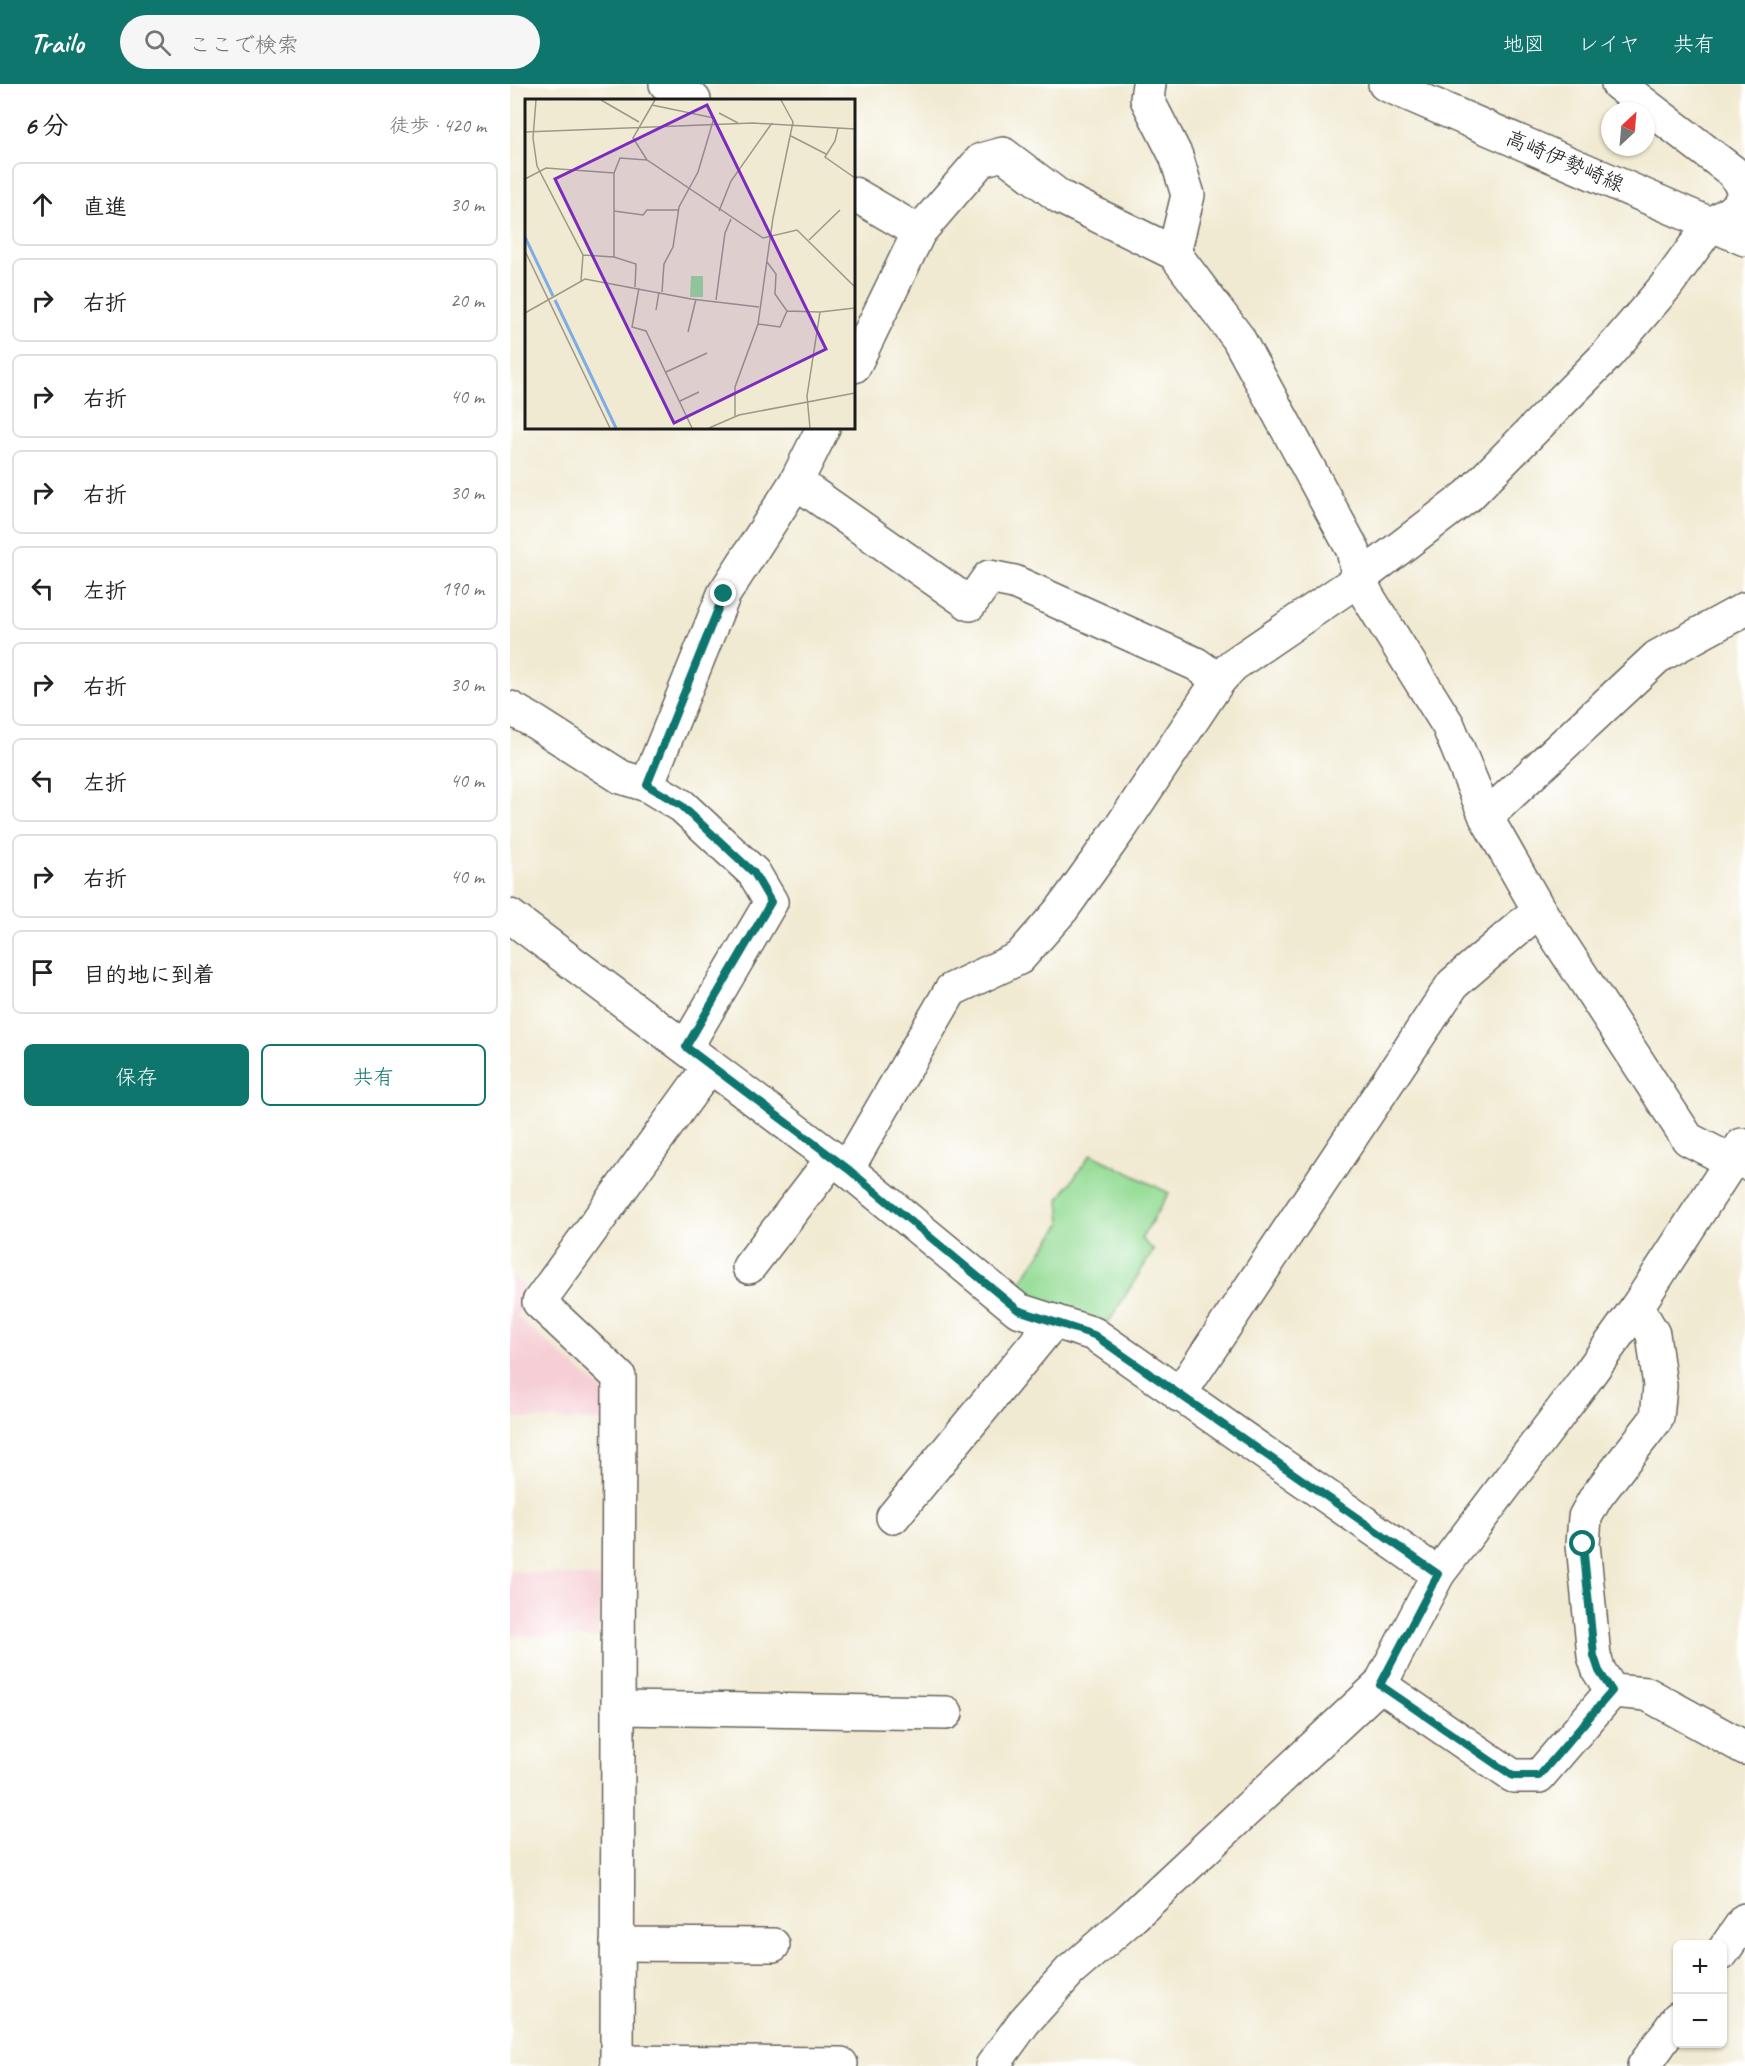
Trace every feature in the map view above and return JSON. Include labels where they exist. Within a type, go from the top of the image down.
[{"type":"street","points":[[666,84],[692,99]]},
{"type":"street","points":[[1149,84],[1146,99],[1176,156],[1188,195],[1174,253]]},
{"type":"street","name":"高崎伊勢崎線","points":[[1385,84],[1745,239]]},
{"type":"street","points":[[748,1267],[840,1163],[951,990],[1019,958],[1063,908],[1121,827],[1219,680],[1233,665],[1359,579],[1469,495],[1606,357],[1666,286],[1711,224],[1737,208],[1745,192],[1733,172],[1617,84]]},
{"type":"street","points":[[855,364],[919,232],[981,160],[1003,154],[1060,197],[1174,253],[1238,338],[1353,550],[1359,579],[1368,597],[1448,725],[1486,817],[1539,910],[1688,1139],[1740,1155],[1637,1307],[1578,1389],[1438,1574],[1380,1685],[1129,1920],[1070,1971],[1024,2022],[992,2066]]},
{"type":"street","points":[[855,195],[919,232]]},
{"type":"street","points":[[647,785],[724,594],[796,482],[822,429]]},
{"type":"street","points":[[796,482],[970,604],[989,577],[1014,582],[1196,664],[1219,680]]},
{"type":"street","points":[[1486,817],[1657,657],[1745,609]]},
{"type":"street","points":[[510,708],[621,777],[647,785],[682,806],[754,873],[771,902],[698,1057],[539,1302],[619,1377],[617,2064],[841,2064]]},
{"type":"street","points":[[1179,1395],[1454,984],[1539,910]]},
{"type":"street","points":[[510,916],[840,1163],[1018,1310],[1094,1335],[1438,1574]]},
{"type":"street","points":[[1612,1691],[1599,1671],[1594,1656],[1583,1544],[1585,1516],[1596,1497],[1657,1418],[1660,1386],[1653,1334],[1637,1307]]},
{"type":"street","points":[[893,1517],[1054,1321]]},
{"type":"street","points":[[1380,1685],[1513,1776],[1539,1776],[1612,1691]]},
{"type":"street","points":[[1612,1691],[1647,1694],[1745,1748]]},
{"type":"street","points":[[618,1708],[946,1713]]},
{"type":"street","points":[[1727,1946],[1745,1920]]},
{"type":"street","points":[[617,1944],[773,1946]]},
{"type":"street","points":[[1644,2066],[1673,2024]]},
{"type":"shaded area","points":[[510,1276],[531,1291],[517,1317],[605,1392],[605,1421],[510,1418]]},
{"type":"shaded area","points":[[510,1571],[602,1578],[598,1638],[510,1635]]},
{"type":"green space","points":[[1091,1154],[1169,1193],[1141,1239],[1154,1250],[1103,1331],[1016,1288],[1061,1224],[1059,1199]]},
{"type":"route","points":[[724,594],[647,785],[682,806],[754,873],[771,902],[686,1047],[848,1169],[1018,1310],[1094,1335],[1438,1574],[1380,1685],[1513,1776],[1539,1776],[1612,1691],[1599,1671],[1594,1656],[1583,1544]]}]
